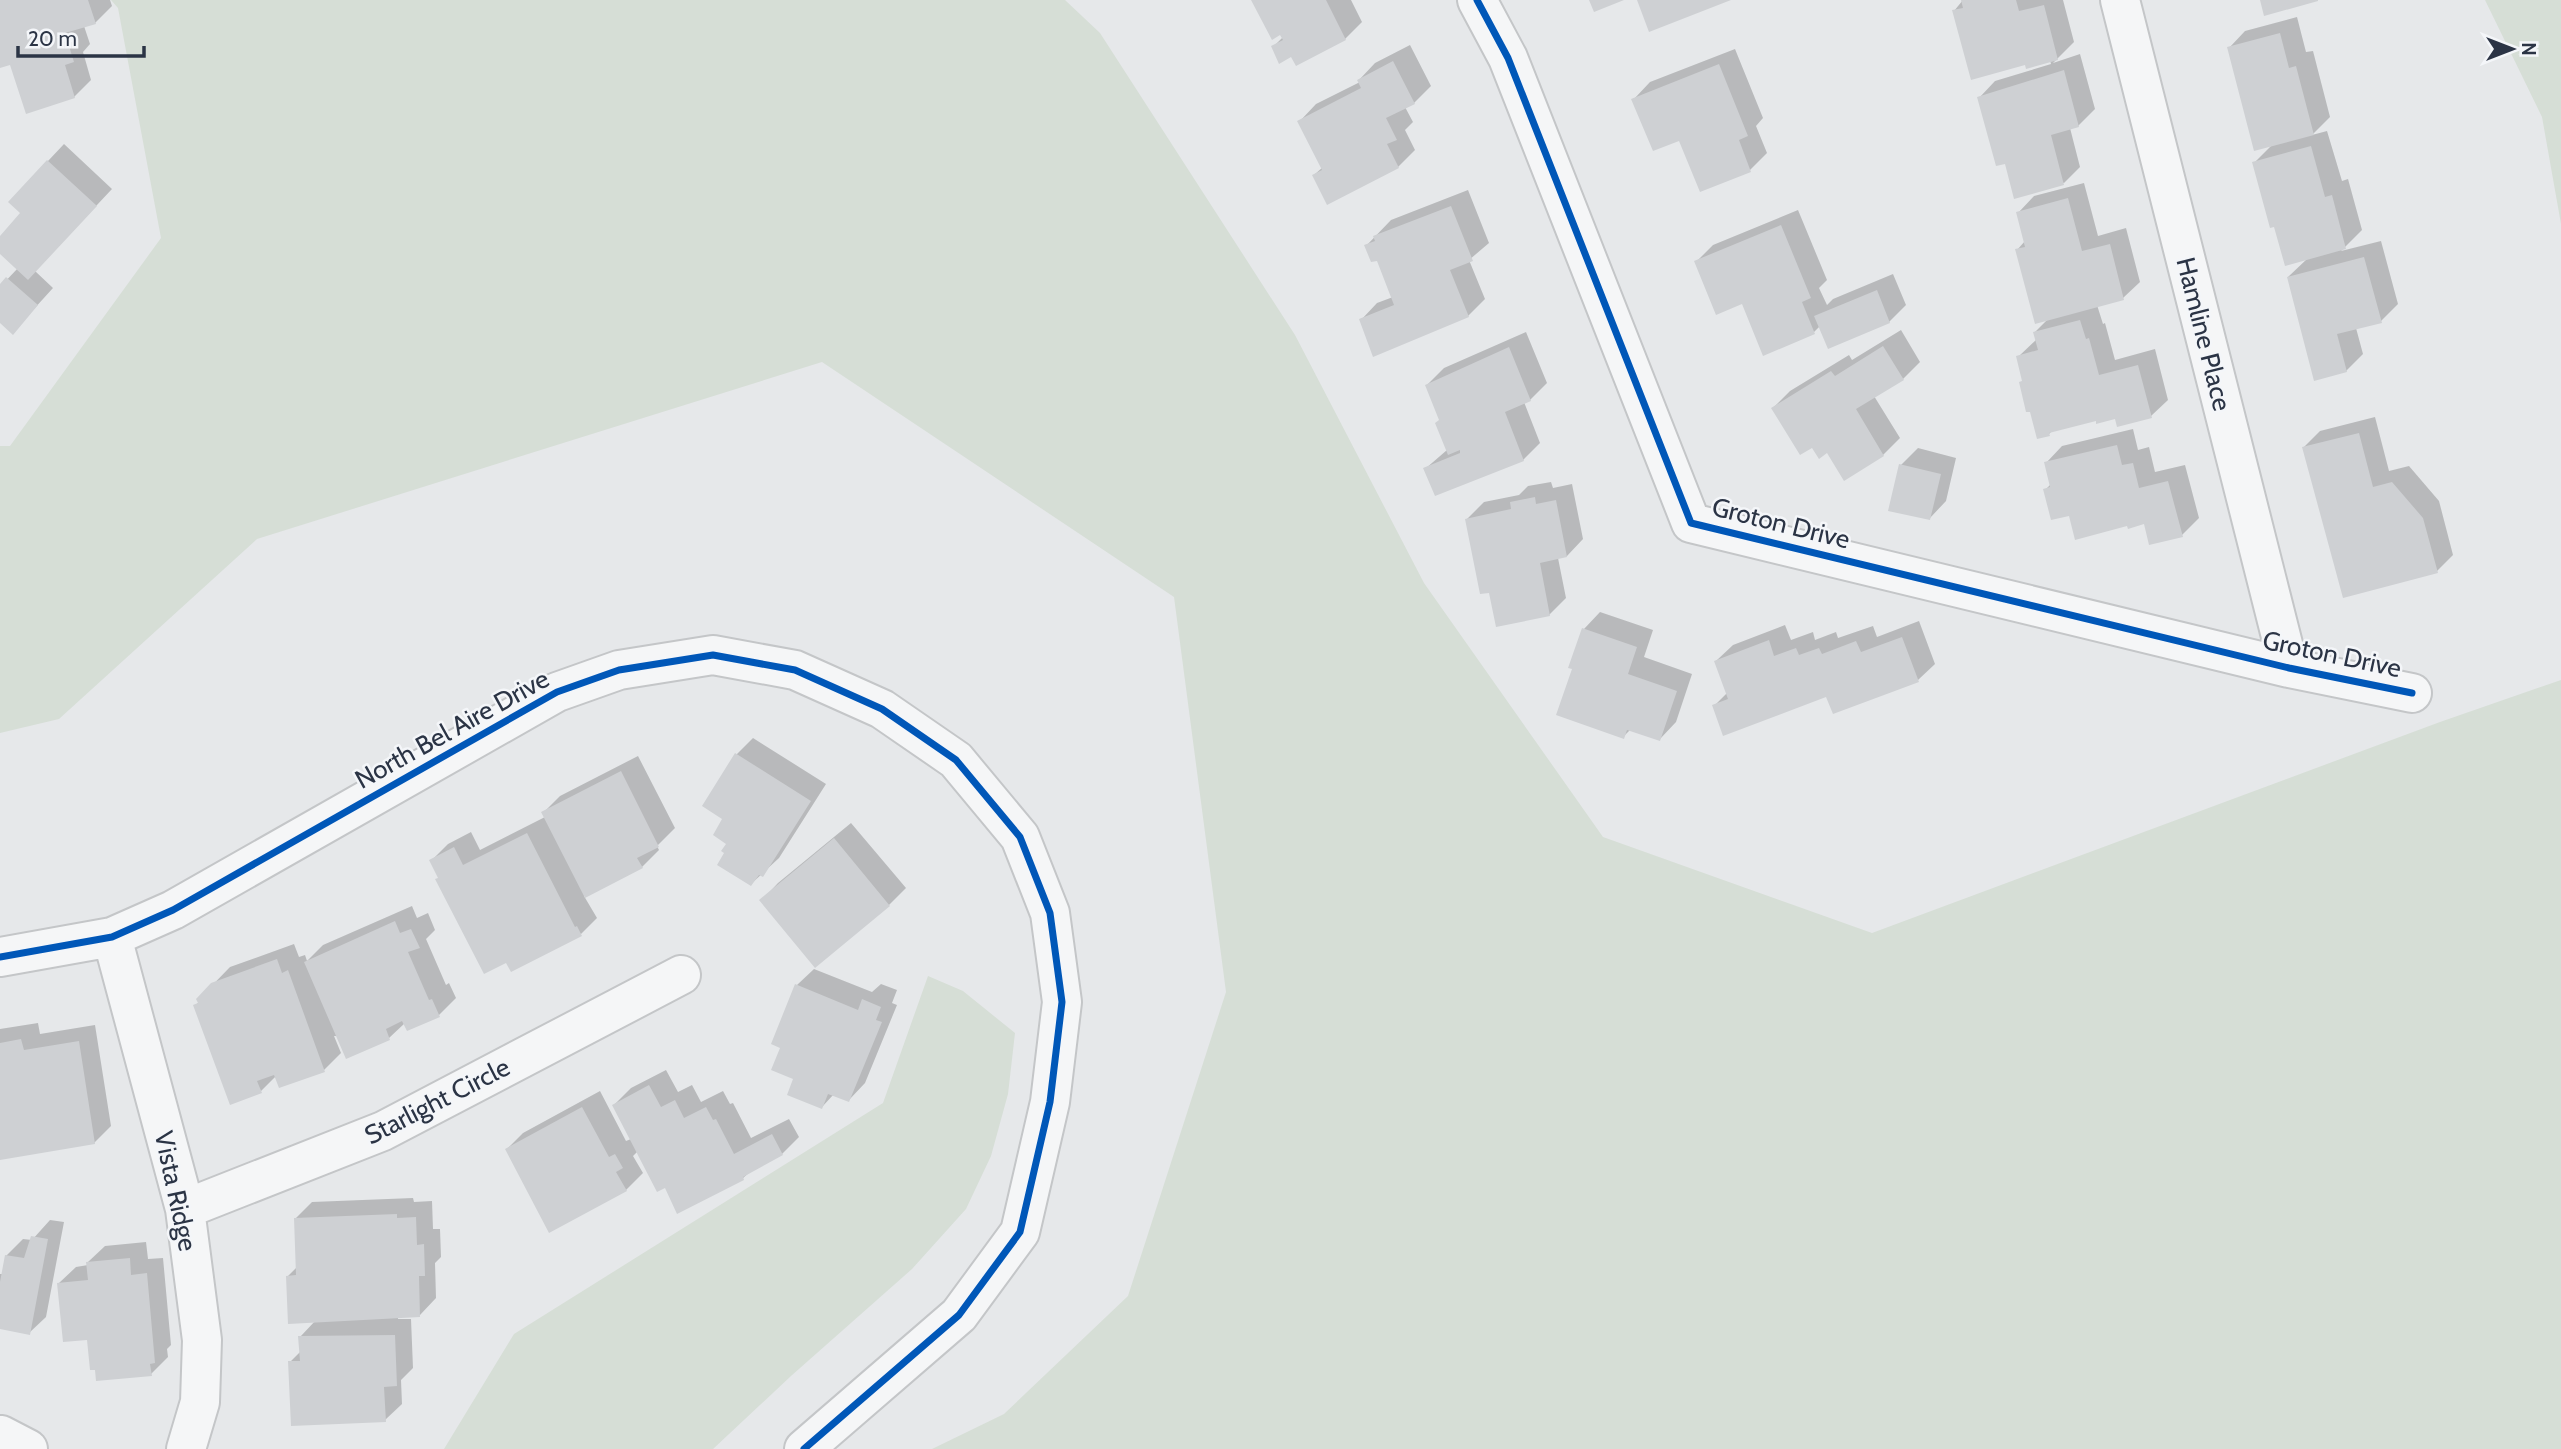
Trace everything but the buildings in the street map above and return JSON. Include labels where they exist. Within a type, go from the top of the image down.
[{"type":"street","name":"Groton Drive","points":[[1477,0],[1508,58],[1691,523],[2289,668],[2412,693]]},
{"type":"street","name":"Hamline Place","points":[[2120,0],[2289,668]]},
{"type":"street","name":"North Bel Aire Drive","points":[[0,957],[112,937],[186,903],[557,692],[619,670],[713,655],[795,670],[882,709],[956,760],[1020,837],[1050,913],[1062,1002],[1050,1102],[1020,1232],[959,1315],[804,1449]]},
{"type":"street","name":"Vista Ridge","points":[[112,937],[185,1209],[202,1340],[200,1402],[186,1449]]},
{"type":"street","name":"Starlight Circle","points":[[185,1209],[383,1130],[681,975]]},
{"type":"street","points":[[1,1435],[29,1449]]},
{"type":"shaded area","points":[[111,0],[1065,0],[1100,33],[1295,335],[1424,583],[1603,837],[1872,933],[2440,722],[2561,680],[2561,1449],[932,1449],[1004,1414],[1128,1296],[1226,992],[1174,597],[822,362],[257,539],[59,719],[0,733],[0,446],[10,446],[161,238],[118,8]]},
{"type":"shaded area","points":[[2485,0],[2561,0],[2561,224],[2542,117]]},
{"type":"shaded area","points":[[928,976],[963,991],[1015,1033],[1008,1094],[991,1156],[966,1209],[912,1269],[713,1449],[444,1449],[514,1334],[883,1103]]},
{"type":"cycle path","points":[[1477,0],[1508,58],[1691,523],[2289,668],[2412,693]]},
{"type":"cycle path","points":[[0,957],[112,937],[173,910],[557,692],[619,670],[713,655],[795,670],[882,709],[956,760],[1020,837],[1050,913],[1062,1002],[1050,1102],[1020,1232],[959,1315],[804,1449]]}]
